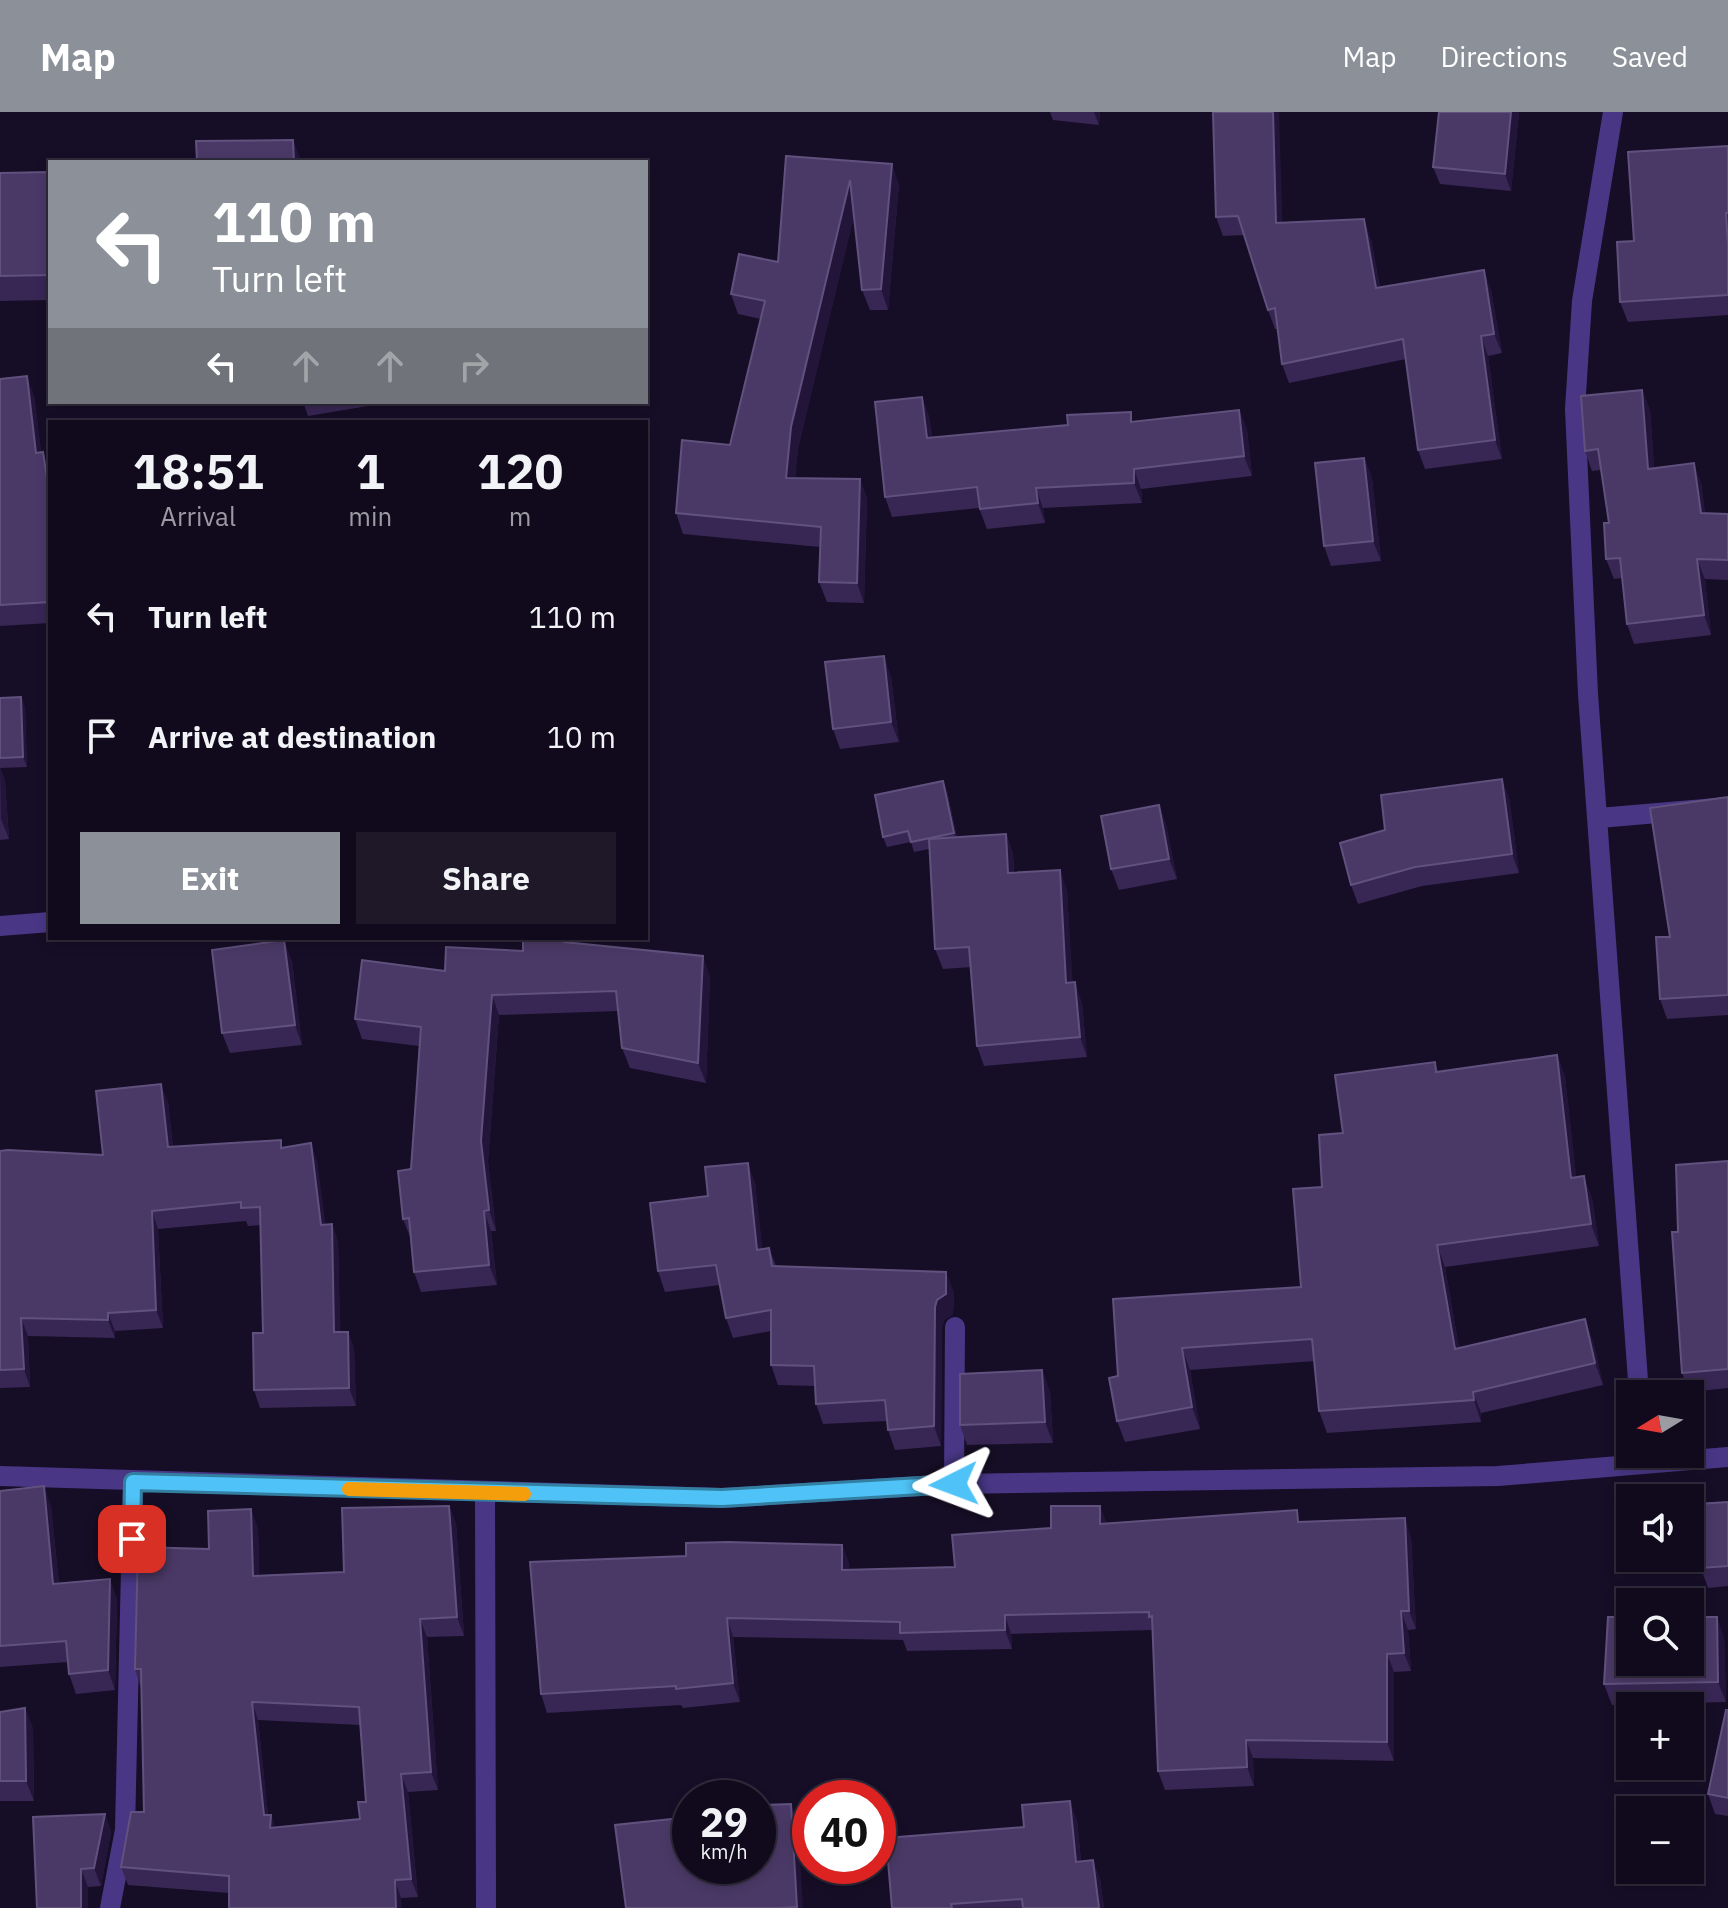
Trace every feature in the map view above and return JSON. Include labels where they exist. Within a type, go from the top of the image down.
[{"type":"street","points":[[1613,112],[1582,301],[1575,409],[1588,694],[1638,1380]]},
{"type":"street","points":[[1599,818],[1728,807]]},
{"type":"street","points":[[0,926],[48,922]]},
{"type":"street","points":[[954,1484],[955,1327]]},
{"type":"street","points":[[1704,1458],[1728,1457]]},
{"type":"street","points":[[0,1476],[722,1498],[954,1484],[1498,1476],[1616,1462]]},
{"type":"street","points":[[110,1908],[125,1830],[133,1482]]},
{"type":"street","points":[[485,1493],[486,1908]]},
{"type":"building","points":[[1213,112],[1273,112],[1276,223],[1364,219],[1376,288],[1484,270],[1494,334],[1481,336],[1495,440],[1418,450],[1403,339],[1282,364],[1275,308],[1268,310],[1238,216],[1216,217]]},
{"type":"building","points":[[1439,112],[1511,112],[1505,174],[1433,167]]},
{"type":"building","points":[[293,140],[294,160],[197,160],[196,141]]},
{"type":"building","points":[[1728,146],[1728,295],[1620,302],[1617,242],[1634,241],[1628,152]]},
{"type":"building","points":[[786,156],[892,164],[881,289],[862,290],[850,180],[791,427],[786,478],[860,479],[857,583],[819,582],[821,527],[676,513],[682,440],[730,445],[765,301],[731,294],[739,254],[778,262]]},
{"type":"building","points":[[48,172],[48,275],[0,276],[0,173]]},
{"type":"building","points":[[27,376],[36,453],[43,452],[48,486],[48,602],[0,605],[0,379]]},
{"type":"building","points":[[1642,390],[1648,469],[1694,463],[1701,513],[1728,514],[1728,560],[1697,559],[1704,615],[1627,624],[1620,558],[1606,559],[1604,523],[1609,523],[1598,449],[1585,451],[1581,396]]},
{"type":"building","points":[[922,397],[927,438],[1068,425],[1067,415],[1131,412],[1131,422],[1239,410],[1244,456],[1134,469],[1134,483],[1036,488],[1038,503],[980,509],[977,487],[885,497],[875,402]]},
{"type":"building","points":[[1364,458],[1373,541],[1324,546],[1315,463]]},
{"type":"building","points":[[884,656],[891,722],[833,729],[825,662]]},
{"type":"building","points":[[21,697],[23,757],[0,758],[0,698]]},
{"type":"building","points":[[1502,779],[1512,854],[1415,867],[1351,885],[1340,843],[1385,830],[1381,795]]},
{"type":"building","points":[[943,781],[954,833],[911,842],[908,831],[883,837],[875,795]]},
{"type":"building","points":[[1728,797],[1728,995],[1660,999],[1656,937],[1670,937],[1650,808]]},
{"type":"building","points":[[1159,805],[1169,859],[1111,869],[1101,816]]},
{"type":"building","points":[[1006,834],[1008,873],[1060,870],[1066,983],[1075,982],[1080,1037],[977,1046],[969,947],[935,949],[929,839]]},
{"type":"building","points":[[284,940],[295,1025],[222,1033],[212,950]]},
{"type":"building","points":[[523,940],[564,940],[703,956],[698,1063],[622,1048],[616,991],[492,995],[481,1141],[489,1210],[484,1211],[489,1265],[414,1272],[409,1218],[403,1219],[398,1171],[411,1169],[421,1027],[355,1019],[362,960],[445,971],[446,947],[523,951]]},
{"type":"building","points":[[1557,1055],[1571,1178],[1584,1176],[1591,1224],[1437,1245],[1455,1349],[1585,1319],[1595,1363],[1473,1392],[1474,1400],[1319,1411],[1312,1339],[1182,1348],[1192,1407],[1117,1421],[1109,1378],[1118,1376],[1113,1299],[1301,1287],[1293,1189],[1322,1187],[1319,1135],[1343,1133],[1335,1075],[1435,1062],[1436,1072]]},
{"type":"building","points":[[161,1084],[168,1147],[281,1140],[281,1148],[311,1143],[321,1225],[332,1224],[334,1332],[348,1332],[349,1388],[254,1390],[253,1333],[263,1333],[260,1207],[241,1208],[241,1202],[152,1211],[156,1310],[108,1313],[108,1320],[21,1318],[24,1369],[0,1370],[0,1151],[103,1155],[96,1091]]},
{"type":"building","points":[[1728,1161],[1728,1369],[1682,1373],[1672,1232],[1678,1232],[1676,1165]]},
{"type":"building","points":[[748,1163],[757,1250],[769,1248],[772,1266],[946,1272],[946,1294],[937,1300],[935,1307],[934,1426],[888,1430],[885,1400],[816,1404],[814,1366],[771,1365],[771,1310],[726,1318],[716,1265],[658,1271],[650,1203],[708,1196],[705,1167]]},
{"type":"building","points":[[1042,1370],[1045,1422],[960,1425],[960,1374]]},
{"type":"building","points":[[44,1486],[53,1584],[110,1579],[108,1670],[69,1674],[66,1641],[0,1646],[0,1491]]},
{"type":"building","points":[[1728,1502],[1728,1566],[1704,1568],[1704,1504]]},
{"type":"building","points":[[449,1506],[457,1617],[420,1619],[431,1772],[401,1774],[411,1879],[395,1880],[396,1908],[229,1908],[229,1876],[121,1867],[131,1812],[144,1812],[141,1669],[135,1669],[138,1547],[209,1549],[208,1511],[251,1509],[253,1576],[344,1572],[342,1508]],"holes":[[[252,1702],[359,1707],[366,1802],[358,1802],[360,1819],[270,1828],[271,1815],[264,1815]]]},
{"type":"building","points":[[1051,1506],[1100,1506],[1100,1524],[1297,1510],[1298,1522],[1405,1518],[1409,1611],[1401,1611],[1404,1653],[1387,1654],[1387,1742],[1246,1740],[1247,1767],[1158,1771],[1152,1616],[1149,1617],[1149,1612],[1005,1615],[1005,1630],[900,1633],[900,1622],[727,1618],[733,1683],[676,1689],[676,1686],[541,1694],[530,1562],[686,1556],[686,1543],[728,1542],[842,1545],[842,1570],[955,1567],[952,1535],[1051,1528]]},
{"type":"building","points":[[1608,1617],[1616,1617],[1616,1676],[1704,1676],[1704,1617],[1717,1617],[1718,1682],[1604,1684]]},
{"type":"building","points":[[25,1708],[26,1781],[0,1781],[0,1712]]},
{"type":"building","points":[[1728,1710],[1728,1798],[1708,1794]]},
{"type":"building","points":[[1070,1801],[1076,1862],[1093,1860],[1099,1908],[1023,1908],[1022,1899],[951,1904],[952,1908],[892,1908],[890,1884],[896,1884],[896,1837],[1024,1827],[1022,1805]]},
{"type":"building","points":[[776,1804],[791,1804],[792,1884],[796,1884],[797,1907],[626,1908],[615,1825],[672,1819],[672,1884],[776,1884]]},
{"type":"building","points":[[105,1814],[94,1868],[81,1869],[81,1908],[37,1908],[33,1817]]},
{"type":"slow traffic","points":[[349,1489],[524,1494]]},
{"type":"route","points":[[132,1539],[133,1482],[722,1498],[954,1484]]}]
